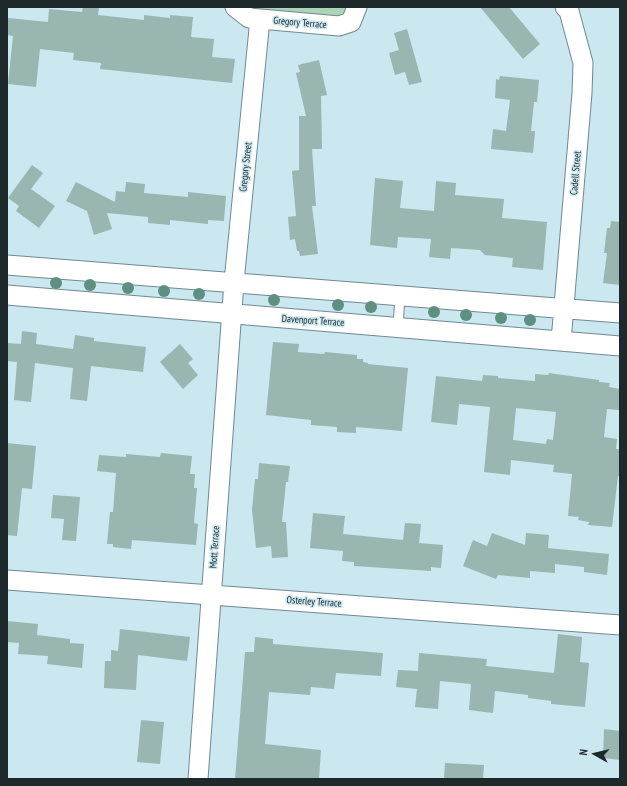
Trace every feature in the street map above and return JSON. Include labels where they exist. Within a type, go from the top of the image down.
[{"type":"street","name":"Gregory Terrace","points":[[235,7],[249,18],[339,26],[351,22],[357,7]]},
{"type":"street","name":"Cadell Street","points":[[561,341],[582,93],[583,63],[569,12],[565,7]]},
{"type":"street","name":"Gregory Street","points":[[232,314],[260,19]]},
{"type":"street","points":[[7,265],[620,313]]},
{"type":"street","name":"Davenport Terrace","points":[[7,295],[620,346]]},
{"type":"street","name":"Mott Terrace","points":[[198,779],[232,314]]},
{"type":"street","name":"Osterley Terrace","points":[[7,580],[620,625]]},
{"type":"lane","points":[[398,327],[400,296]]},
{"type":"green space","points":[[246,7],[348,7],[344,13],[333,17],[251,10]]},
{"type":"building","points":[[83,7],[99,7],[98,15],[144,20],[144,15],[170,18],[170,15],[193,17],[191,37],[214,39],[212,57],[235,59],[232,83],[100,69],[101,63],[73,60],[74,53],[40,49],[36,87],[8,84],[13,36],[7,35],[8,18],[48,22],[49,9],[82,12]]},
{"type":"building","points":[[480,7],[509,7],[540,44],[523,59]]},
{"type":"building","points":[[407,29],[422,82],[409,85],[405,72],[395,75],[389,53],[399,50],[394,33]]},
{"type":"building","points":[[319,60],[327,95],[321,96],[322,149],[312,149],[316,206],[312,206],[318,254],[300,256],[299,251],[297,251],[295,239],[290,240],[288,217],[296,216],[292,171],[299,170],[299,116],[306,116],[296,73],[300,72],[298,65]]},
{"type":"building","points":[[500,76],[539,80],[537,102],[534,102],[531,131],[535,131],[533,153],[491,149],[493,129],[506,131],[510,100],[495,98],[496,79],[499,80]]},
{"type":"building","points":[[32,165],[43,173],[31,189],[55,206],[39,228],[16,211],[19,206],[8,198]]},
{"type":"building","points":[[375,178],[403,181],[400,208],[434,211],[436,181],[456,183],[455,195],[504,199],[502,218],[547,222],[543,270],[512,267],[513,258],[485,255],[480,250],[451,248],[450,259],[429,257],[431,239],[398,237],[397,248],[370,245]]},
{"type":"building","points":[[76,182],[115,202],[116,191],[125,192],[126,182],[145,184],[144,193],[188,197],[188,192],[226,196],[224,221],[208,220],[208,224],[170,220],[170,225],[148,223],[148,217],[107,213],[112,229],[94,235],[87,211],[66,201]]},
{"type":"building","points":[[611,221],[620,222],[620,285],[603,283],[607,253],[604,253],[607,228],[610,228]]},
{"type":"building","points":[[22,331],[37,333],[36,344],[73,349],[75,335],[94,338],[94,341],[146,347],[143,372],[91,366],[87,401],[70,399],[73,368],[35,363],[31,402],[14,400],[17,362],[7,361],[7,343],[21,344]]},
{"type":"building","points":[[273,342],[299,344],[298,352],[324,354],[325,352],[357,355],[357,359],[363,359],[363,362],[368,364],[408,368],[402,431],[356,427],[356,433],[337,432],[337,427],[311,425],[311,420],[266,415]]},
{"type":"building","points":[[180,344],[193,359],[188,363],[198,375],[183,389],[160,362]]},
{"type":"building","points":[[549,373],[599,380],[599,382],[610,383],[609,387],[620,389],[619,410],[607,409],[604,437],[617,439],[616,449],[620,449],[620,476],[618,476],[612,527],[588,525],[589,522],[578,520],[579,517],[568,516],[572,474],[553,472],[554,465],[511,460],[510,475],[484,472],[490,407],[459,404],[457,425],[431,422],[436,376],[482,381],[483,375],[498,376],[498,378],[535,381],[535,374],[548,375]],"holes":[[[516,408],[556,412],[553,440],[547,439],[546,444],[513,440]]]},
{"type":"building","points":[[7,443],[36,446],[32,489],[22,488],[17,536],[7,535]]},
{"type":"building","points":[[161,453],[192,456],[190,474],[195,474],[194,488],[197,488],[194,523],[198,524],[196,545],[132,540],[131,549],[113,547],[113,544],[107,544],[110,512],[113,512],[116,473],[97,471],[99,455],[126,457],[126,454],[160,457]]},
{"type":"building","points":[[259,463],[290,466],[288,482],[286,482],[282,522],[286,522],[288,557],[272,558],[271,546],[256,548],[252,510],[255,479],[258,479]]},
{"type":"building","points":[[53,495],[80,497],[76,541],[62,540],[64,519],[51,518]]},
{"type":"building","points":[[313,513],[345,516],[343,534],[403,540],[405,523],[421,524],[419,543],[443,545],[441,568],[431,567],[431,571],[354,566],[354,562],[342,561],[343,551],[310,548]]},
{"type":"building","points":[[492,533],[525,545],[526,533],[549,535],[548,548],[609,554],[607,575],[584,572],[584,567],[555,564],[555,573],[530,571],[530,578],[498,575],[496,579],[463,566],[473,540],[487,546]]},
{"type":"building","points":[[7,621],[38,624],[37,635],[70,639],[70,643],[84,644],[82,668],[47,664],[48,656],[18,654],[19,643],[7,642]]},
{"type":"building","points":[[120,629],[190,637],[187,661],[138,655],[136,690],[104,688],[105,661],[111,661],[111,650],[118,651]]},
{"type":"building","points":[[558,634],[582,637],[580,662],[589,663],[585,707],[551,704],[551,701],[528,698],[528,695],[495,691],[493,713],[469,710],[471,684],[440,681],[438,709],[415,707],[417,689],[396,687],[398,670],[418,671],[419,653],[487,659],[486,666],[554,673]]},
{"type":"building","points":[[255,637],[273,639],[273,644],[383,653],[381,676],[336,673],[334,689],[311,687],[310,695],[269,692],[265,744],[321,750],[319,779],[235,779],[245,652],[254,652]]},
{"type":"building","points":[[141,720],[164,722],[160,764],[137,762]]},
{"type":"building","points":[[604,729],[620,731],[620,760],[603,758]]},
{"type":"building","points":[[445,763],[484,765],[483,779],[444,779]]}]
